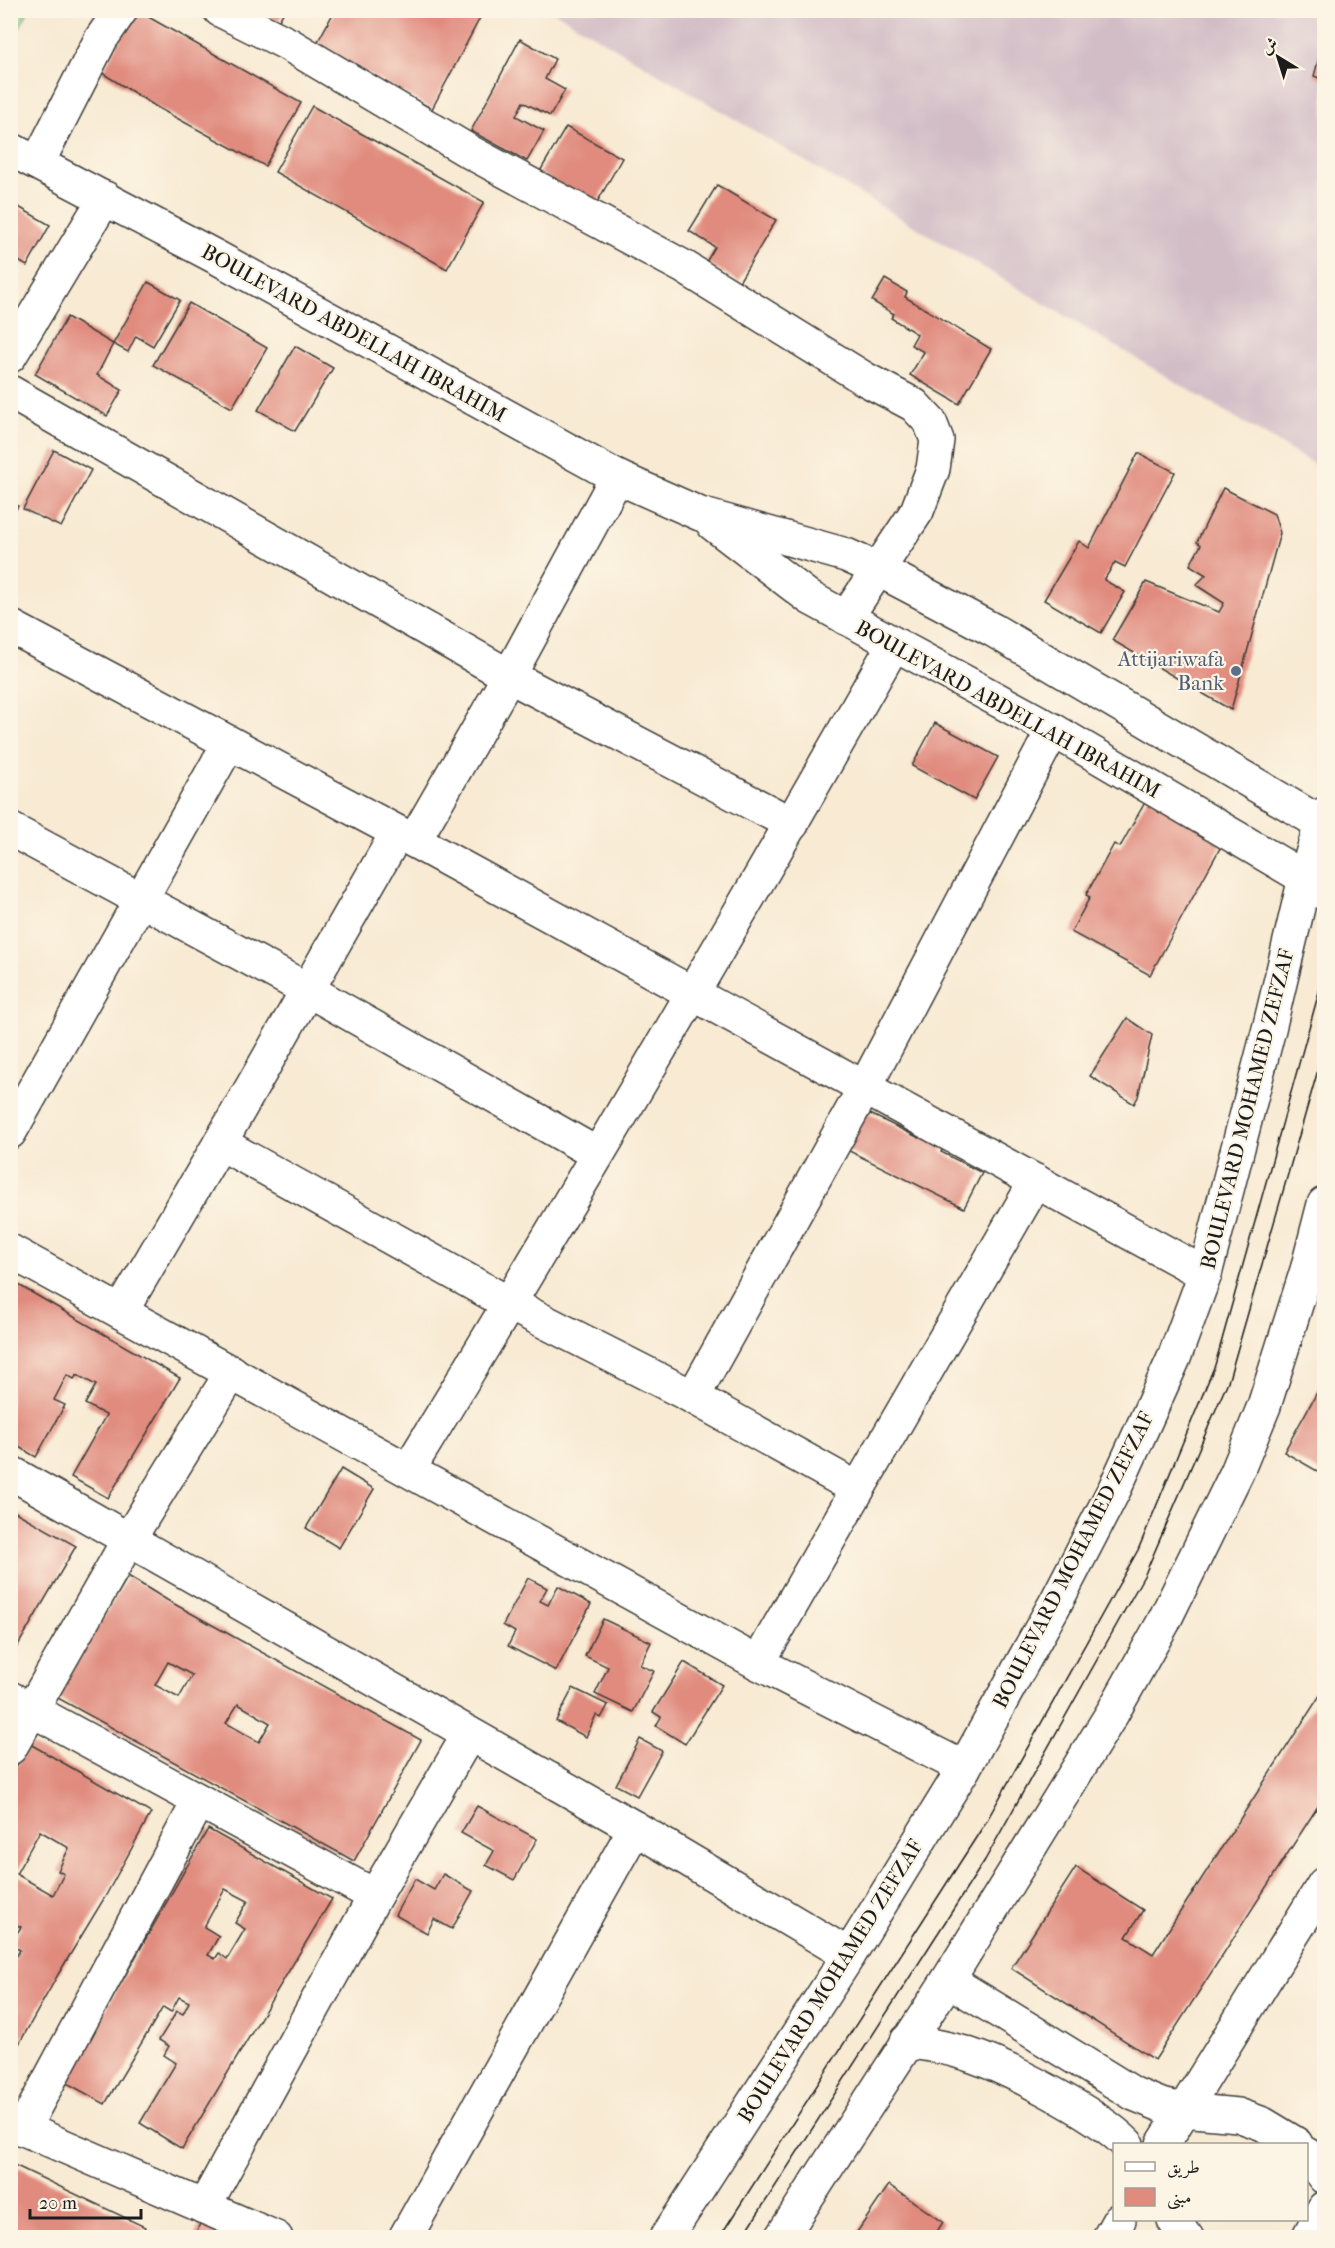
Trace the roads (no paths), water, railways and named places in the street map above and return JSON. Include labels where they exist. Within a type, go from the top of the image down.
[{"type":"street","points":[[24,156],[121,10]]},
{"type":"street","points":[[220,10],[288,44],[470,152],[684,267],[865,379],[914,405],[930,422],[937,440],[933,469],[917,511],[846,618]]},
{"type":"street","name":"BOULEVARD ABDELLAH IBRAHIM","points":[[24,156],[617,477],[700,513],[846,555],[879,570],[993,630],[1324,821]]},
{"type":"street","points":[[10,356],[105,198]]},
{"type":"street","points":[[10,392],[509,676],[792,824]]},
{"type":"street","points":[[121,1312],[308,990],[509,676],[617,477]]},
{"type":"street","name":"BOULEVARD ABDELLAH IBRAHIM","points":[[700,513],[810,598],[1053,730],[1315,886]]},
{"type":"street","points":[[10,626],[405,837],[1205,1274]]},
{"type":"street","points":[[409,1469],[510,1304],[792,824],[894,644]]},
{"type":"street","points":[[693,1397],[865,1087],[1053,730]]},
{"type":"street","points":[[10,1132],[229,742]]},
{"type":"street","name":"BOULEVARD MOHAMED ZEFZAF","points":[[666,2238],[849,1955],[964,1768],[1056,1602],[1115,1488],[1174,1358],[1205,1274],[1266,1040],[1315,886],[1324,821]]},
{"type":"street","points":[[10,829],[308,990],[597,1154]]},
{"type":"street","points":[[220,1143],[510,1304],[693,1397],[858,1489]]},
{"type":"street","points":[[758,1663],[1036,1181]]},
{"type":"street","points":[[781,2238],[948,1980],[1118,1702],[1163,1623],[1237,1472],[1264,1406],[1307,1270],[1324,1204]]},
{"type":"street","points":[[10,1251],[758,1663],[964,1768]]},
{"type":"street","points":[[10,1748],[21,1704],[129,1539],[232,1372]]},
{"type":"street","points":[[10,1472],[635,1828],[849,1955]]},
{"type":"street","points":[[21,1704],[375,1896]]},
{"type":"street","points":[[204,2207],[375,1896],[469,1734]]},
{"type":"street","points":[[199,1801],[17,2126],[276,2238]]},
{"type":"street","points":[[405,2238],[635,1828]]},
{"type":"street","points":[[1164,2143],[1324,1884]]},
{"type":"street","points":[[948,1980],[1124,2088],[1161,2105],[1183,2110],[1238,2115],[1263,2124],[1294,2143]]},
{"type":"street","points":[[907,2041],[957,2051],[1016,2075],[1075,2108],[1105,2127],[1124,2143]]},
{"type":"street","points":[[1308,2157],[1324,2178]]},
{"type":"street","points":[[1109,2238],[1118,2221]]},
{"type":"street","points":[[1175,2221],[1186,2238]]},
{"type":"tram line","points":[[719,2238],[986,1822],[1138,1550],[1215,1365],[1324,974]]},
{"type":"tram line","points":[[742,2238],[985,1860],[1145,1574],[1229,1379],[1324,1049]]},
{"type":"place","name":"Attijariwafa Bank","points":[[1236,671]]}]
